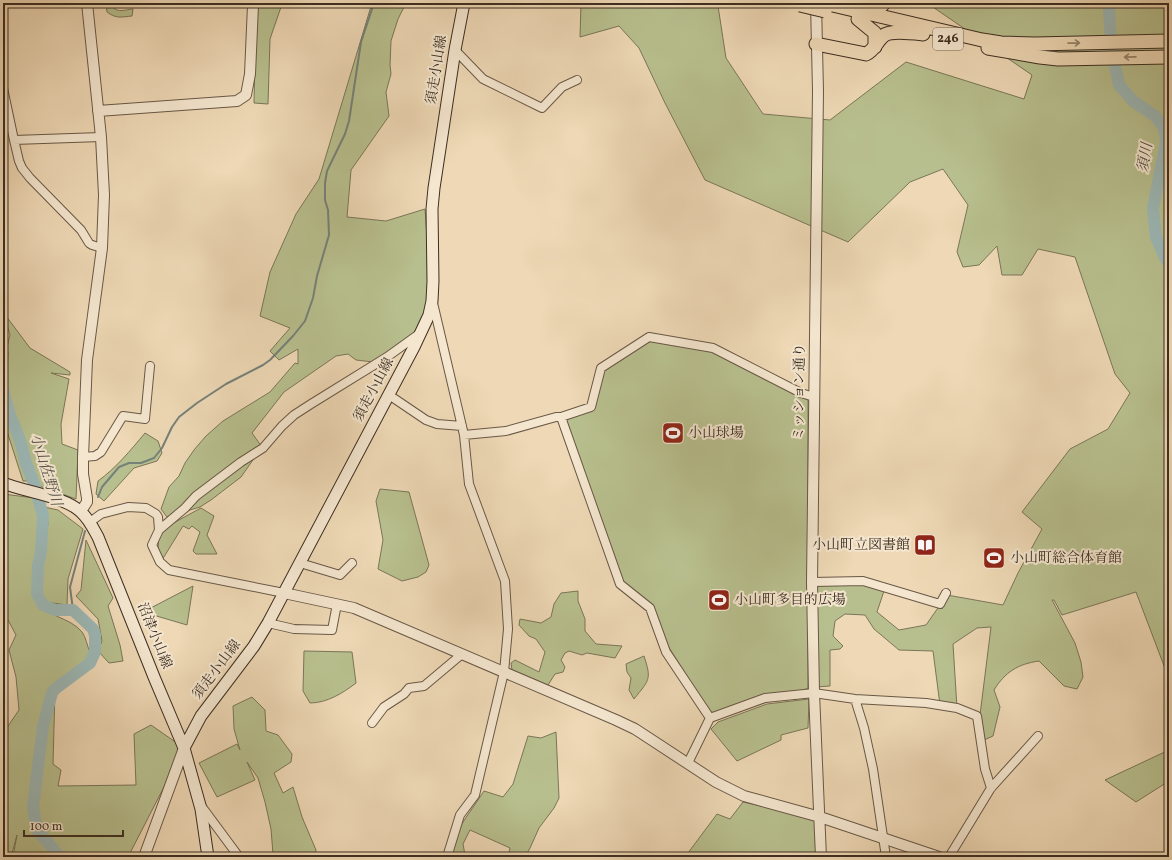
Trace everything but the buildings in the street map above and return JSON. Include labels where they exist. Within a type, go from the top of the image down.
[{"type":"highway","points":[[840,3],[872,9],[878,8],[884,3]]},
{"type":"highway","points":[[887,3],[887,8],[891,14],[899,20]]},
{"type":"highway","name":"246","points":[[795,4],[823,5],[1001,43],[1035,44],[1169,41]]},
{"type":"highway","name":"246","points":[[823,5],[858,19],[1004,52],[1058,59],[1169,57]]},
{"type":"highway","points":[[858,19],[874,33],[875,47]]},
{"type":"highway","points":[[816,44],[866,54],[871,52],[883,36],[890,33],[923,34]]},
{"type":"main road","name":"須走小山線","points":[[184,748],[201,716],[254,646],[268,623],[422,332],[429,315],[432,301],[433,281],[432,209],[434,188],[455,50],[464,3]]},
{"type":"main road","name":"沼津小山線","points":[[3,482],[73,506],[81,511],[90,522],[101,544],[154,678],[184,748],[200,805],[208,857]]},
{"type":"street","points":[[81,511],[87,502],[83,474],[83,457],[87,360],[102,248],[104,195],[101,136],[87,3]]},
{"type":"street","points":[[98,111],[237,101],[246,94],[250,74],[253,4]]},
{"type":"street","name":"ミッション通り","points":[[821,857],[814,693],[812,582],[818,91],[816,44],[823,5]]},
{"type":"street","points":[[455,50],[484,79],[542,108],[562,87],[577,80]]},
{"type":"street","points":[[3,88],[6,115],[22,168],[81,230],[92,246],[102,248]]},
{"type":"street","points":[[14,140],[101,136]]},
{"type":"street","points":[[432,301],[463,430],[469,484],[505,580],[508,629],[504,672],[475,795],[460,815],[447,857]]},
{"type":"street","points":[[422,332],[387,357],[294,415],[282,426],[263,448],[241,462],[196,496],[185,508],[159,530],[152,545],[160,562],[169,570],[354,608],[635,729],[716,782],[744,796],[820,817],[940,857]]},
{"type":"street","points":[[389,395],[426,420],[437,424],[463,430],[506,430],[561,417],[591,407],[601,368],[649,337],[713,348],[801,393],[814,397]]},
{"type":"street","points":[[83,457],[95,456],[101,452],[123,416],[145,419],[150,366]]},
{"type":"street","points":[[561,417],[620,584],[650,608],[666,652],[710,718]]},
{"type":"street","points":[[90,522],[104,513],[128,507],[140,507],[146,508],[156,514],[158,517],[159,530]]},
{"type":"street","points":[[300,563],[340,575],[352,563]]},
{"type":"street","points":[[812,582],[863,581],[940,604],[946,593]]},
{"type":"street","points":[[268,623],[294,629],[332,630],[337,604]]},
{"type":"street","points":[[372,723],[384,707],[404,694],[409,688],[424,686],[458,660],[462,654]]},
{"type":"street","points":[[688,764],[710,718],[765,698],[814,693],[855,699],[926,703],[957,708],[977,716],[985,769],[991,788]]},
{"type":"street","points":[[855,699],[864,728],[873,769],[886,857]]},
{"type":"street","points":[[949,857],[991,788],[1038,736]]},
{"type":"street","points":[[144,857],[184,748]]},
{"type":"street","points":[[200,805],[239,857]]},
{"type":"green space","points":[[106,3],[111,3],[117,10],[133,9],[132,16],[113,16],[107,12]]},
{"type":"green space","points":[[260,3],[280,3],[281,7],[270,39],[268,104],[254,103],[256,14]]},
{"type":"green space","points":[[372,3],[406,3],[398,19],[391,41],[391,74],[386,92],[389,116],[351,170],[347,217],[386,221],[425,209],[429,267],[429,300],[416,331],[401,344],[373,362],[356,360],[348,354],[336,356],[284,392],[252,433],[262,447],[241,477],[200,507],[167,517],[161,509],[169,487],[179,476],[185,463],[194,450],[206,436],[223,421],[270,392],[295,363],[298,364],[298,349],[279,360],[270,351],[290,328],[260,316],[270,272],[296,214],[319,179]]},
{"type":"green space","points":[[581,3],[666,3],[672,7],[718,6],[726,58],[763,114],[830,120],[906,62],[1024,99],[1032,75],[927,3],[1169,3],[1169,705],[1166,671],[1136,592],[1062,615],[1054,600],[1052,600],[1075,643],[1081,662],[1083,677],[1077,689],[1064,686],[1039,661],[1025,664],[1013,670],[1003,678],[994,690],[1000,707],[993,736],[984,740],[979,723],[991,627],[977,628],[953,644],[957,708],[940,705],[933,651],[899,650],[874,629],[865,615],[845,614],[835,621],[833,636],[843,646],[840,649],[830,650],[830,686],[816,687],[814,582],[853,578],[884,591],[877,612],[899,630],[926,625],[947,595],[1003,605],[1018,573],[1042,529],[1022,512],[1070,449],[1108,429],[1130,393],[1115,374],[1075,257],[1038,249],[1022,275],[1002,275],[997,246],[979,265],[963,267],[957,252],[968,205],[943,169],[910,182],[848,242],[705,180],[665,103],[639,48],[619,26],[580,37]]},
{"type":"green space","points":[[3,312],[30,348],[70,372],[70,375],[51,373],[69,379],[61,424],[62,444],[78,450],[76,499],[37,485],[20,432],[35,481],[23,481],[3,419],[3,337],[7,373],[8,352],[6,351],[10,335]]},
{"type":"green space","points":[[652,341],[712,351],[808,400],[808,688],[802,691],[714,713],[709,711],[668,646],[653,606],[623,583],[566,423],[568,419],[593,410],[604,370],[647,342]]},
{"type":"green space","points":[[145,433],[158,441],[162,453],[157,461],[134,468],[104,501],[96,494],[98,481],[117,465]]},
{"type":"green space","points":[[380,489],[409,492],[429,565],[426,572],[418,577],[402,581],[378,569],[383,540],[376,501]]},
{"type":"green space","points":[[3,494],[35,498],[43,515],[42,537],[34,587],[36,602],[40,607],[77,627],[82,632],[90,652],[83,668],[55,689],[53,764],[61,770],[58,786],[136,785],[134,734],[151,725],[184,748],[128,857],[13,857],[17,835],[11,857],[3,857],[3,728],[6,729],[19,710],[16,677],[9,650],[16,635],[8,620],[3,619],[3,553],[5,549],[3,546]]},
{"type":"green space","points":[[44,507],[58,510],[83,529],[68,579],[67,605],[46,602],[37,587],[48,523]]},
{"type":"green space","points":[[201,508],[214,516],[207,535],[217,554],[196,554],[193,551],[200,532],[192,526],[189,529],[183,526],[162,560],[158,550],[159,534],[168,526]]},
{"type":"green space","points":[[86,540],[113,598],[108,606],[120,645],[123,661],[109,663],[98,651],[102,641],[98,619],[76,596],[81,590]]},
{"type":"green space","points":[[193,586],[187,625],[143,612]]},
{"type":"green space","points":[[578,591],[578,601],[585,619],[585,631],[596,644],[622,646],[615,658],[587,653],[582,655],[569,651],[565,653],[561,660],[565,667],[563,672],[555,674],[548,685],[516,673],[512,670],[511,663],[515,660],[539,672],[545,652],[536,639],[529,636],[519,625],[520,619],[541,623],[551,617],[554,604],[561,593]]},
{"type":"green space","points":[[304,651],[352,652],[356,683],[334,697],[316,703],[310,703],[303,691]]},
{"type":"green space","points":[[644,656],[648,670],[648,679],[634,699],[629,690],[631,678],[627,672],[626,664]]},
{"type":"green space","points":[[252,697],[265,710],[266,731],[278,735],[292,754],[291,762],[274,773],[283,793],[293,787],[302,817],[316,850],[315,857],[288,857],[273,854],[271,829],[265,802],[258,778],[247,762],[255,780],[217,797],[199,763],[237,744],[240,750],[234,729],[233,706]]},
{"type":"green space","points":[[809,699],[808,728],[781,735],[781,740],[737,761],[711,729],[718,722],[767,704]]},
{"type":"green space","points":[[556,732],[559,798],[554,808],[539,828],[525,857],[508,857],[510,848],[470,830],[463,844],[464,857],[450,857],[461,825],[484,791],[503,797],[513,784],[528,736],[541,738]]},
{"type":"green space","points":[[1169,750],[1169,781],[1136,802],[1105,780]]},
{"type":"green space","points":[[743,802],[820,819],[816,857],[685,857],[717,814],[730,819]]},
{"type":"waterway","points":[[98,497],[102,487],[119,467],[129,463],[141,463],[154,458],[162,448],[172,427],[179,417],[226,384],[270,360],[305,321],[313,298],[317,276],[329,235],[328,210],[325,200],[327,171],[345,134],[349,121],[361,42],[374,3]]},
{"type":"waterway","name":"須川","points":[[1111,3],[1109,7],[1111,45],[1119,85],[1133,101],[1155,116],[1164,128],[1166,142],[1153,208],[1156,237],[1165,258],[1169,263]]},
{"type":"waterway","name":"小山佐野川","points":[[3,390],[10,415],[35,486],[43,516],[37,594],[43,605],[55,610],[73,610],[93,629],[95,635],[95,652],[90,663],[55,689],[52,693],[43,726],[33,807],[38,831],[60,857]]},
{"type":"waterway","points":[[73,610],[70,587],[85,531]]},
{"type":"place","name":"小山球場","points":[[673,433]]},
{"type":"place","name":"小山町立図書館","points":[[925,545]]},
{"type":"place","name":"小山町総合体育館","points":[[994,558]]},
{"type":"place","name":"小山町多目的広場","points":[[719,600]]}]
